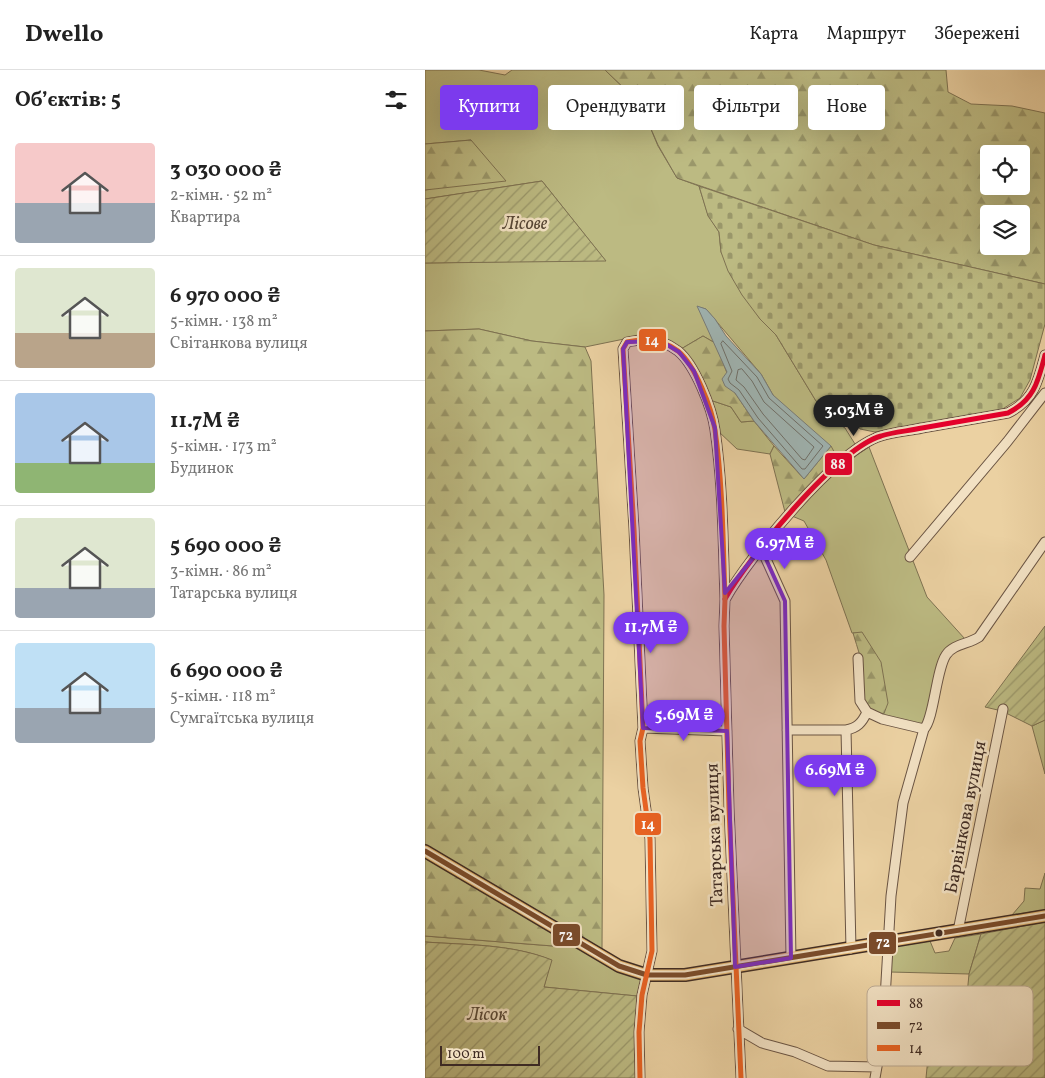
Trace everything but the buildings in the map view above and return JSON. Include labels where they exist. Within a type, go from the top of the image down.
[{"type":"main road","points":[[425,851],[612,962],[647,975],[685,975],[1045,916]]},
{"type":"street","name":"Татарська вулиця","points":[[643,728],[623,349],[627,342],[635,340],[661,341],[679,352],[687,361],[700,386],[715,428],[725,599],[727,731],[735,967],[741,1078]]},
{"type":"street","points":[[725,599],[737,578],[789,513],[839,463],[856,450],[879,436],[1008,413],[1021,407],[1038,383],[1044,358]]},
{"type":"street","points":[[910,557],[1007,442],[1045,392],[1038,383]]},
{"type":"street","points":[[886,986],[891,896],[903,803],[924,728],[929,724],[933,696],[945,655],[956,646],[969,643],[979,637],[1045,542]]},
{"type":"street","points":[[761,548],[785,601],[791,958]]},
{"type":"street","points":[[858,658],[860,701],[867,712],[882,719],[924,728]]},
{"type":"street","name":"Барвінкова вулиця","points":[[958,931],[1003,709]]},
{"type":"street","points":[[787,730],[846,730],[855,728],[863,721],[867,712]]},
{"type":"street","points":[[640,1078],[639,1032],[652,951],[651,839],[643,788],[641,741],[643,728],[727,731]]},
{"type":"street","points":[[846,730],[851,948]]},
{"type":"street","points":[[739,1029],[762,1043],[795,1052],[828,1066],[877,1068],[875,1078]]},
{"type":"highlighted area","points":[[661,341],[679,352],[694,371],[715,428],[725,593],[761,548],[785,601],[791,958],[735,967],[727,731],[643,728],[623,349],[627,342]]},
{"type":"green space","points":[[425,70],[479,70],[505,75],[512,70],[605,70],[621,85],[548,85],[548,130],[651,130],[658,146],[677,178],[699,186],[708,215],[719,232],[721,252],[760,319],[776,335],[816,401],[839,415],[836,422],[845,428],[855,444],[838,459],[773,395],[761,374],[706,309],[698,307],[715,343],[703,336],[681,349],[629,338],[585,347],[532,341],[479,329],[425,331],[425,263],[605,260],[542,181],[425,199],[425,190],[431,189],[471,140],[425,144]]},
{"type":"green space","points":[[605,70],[946,70],[948,92],[971,104],[1012,106],[1045,113],[1045,284],[874,245],[677,178],[652,130],[684,130],[684,85],[621,85]]},
{"type":"green space","points":[[471,140],[506,181],[425,190],[425,144]]},
{"type":"green space","name":"Лісове","points":[[542,181],[606,261],[425,263],[425,199]]},
{"type":"green space","points":[[699,186],[874,245],[1045,284],[1045,324],[1030,380],[1020,398],[1001,410],[875,432],[860,429],[853,418],[831,411],[816,401],[776,335],[760,319],[742,295],[728,271],[721,252],[719,232],[708,216]]},
{"type":"green space","points":[[479,329],[532,341],[585,347],[591,361],[604,595],[602,950],[425,844],[425,331]]},
{"type":"green space","points":[[703,336],[715,343],[735,393],[754,421],[741,422],[731,407],[707,399],[681,349]]},
{"type":"green space","points":[[707,399],[731,407],[741,422],[754,421],[774,446],[770,454],[737,449],[718,431]]},
{"type":"green space","points":[[774,446],[804,479],[831,446],[838,459],[785,512],[770,454]]},
{"type":"green space","points":[[869,447],[927,597],[965,639],[952,644],[942,653],[927,711],[928,718],[921,726],[883,716],[862,633],[852,633],[826,560],[804,521],[792,516],[841,465]]},
{"type":"green space","points":[[1045,626],[1045,720],[1032,726],[1002,711],[985,707]]},
{"type":"green space","points":[[862,632],[881,662],[888,703],[883,716],[873,711],[863,698],[860,656],[853,633]]},
{"type":"green space","points":[[1045,720],[1045,774],[1032,726]]},
{"type":"green space","points":[[425,857],[561,938],[553,946],[425,936]]},
{"type":"green space","points":[[1045,873],[1045,910],[1012,915],[1024,901],[1025,888],[1040,889]]},
{"type":"green space","points":[[1045,922],[1045,1078],[926,1078],[927,1066],[1033,1066],[1033,986],[968,986],[969,974],[981,934]]},
{"type":"green space","points":[[981,934],[969,974],[890,972],[891,947],[930,941],[935,953],[949,951],[955,938]]},
{"type":"green space","points":[[425,936],[553,946],[561,938],[611,967],[644,980],[637,996],[544,987],[551,960],[505,948],[425,942]]},
{"type":"green space","name":"Лісок","points":[[425,942],[489,946],[537,955],[552,960],[544,987],[637,996],[637,1078],[425,1078]]},
{"type":"water","points":[[697,306],[706,309],[715,319],[726,336],[761,374],[773,395],[831,446],[804,479],[754,421],[735,393],[725,386],[722,379],[727,372]]},
{"type":"transit line","name":"14","points":[[640,1078],[639,1032],[642,995],[652,951],[650,839],[643,788],[640,741],[643,728],[623,349],[627,342],[640,340],[654,340],[672,347],[691,366],[710,410],[718,451],[725,599],[724,626],[729,808],[741,1078]]},
{"type":"transit line","name":"88","points":[[725,599],[773,533],[818,482],[841,461],[863,445],[881,436],[1008,413],[1024,402],[1034,389],[1045,355]]},
{"type":"transit line","name":"72","points":[[425,851],[619,966],[647,975],[685,975],[1045,916]]}]
